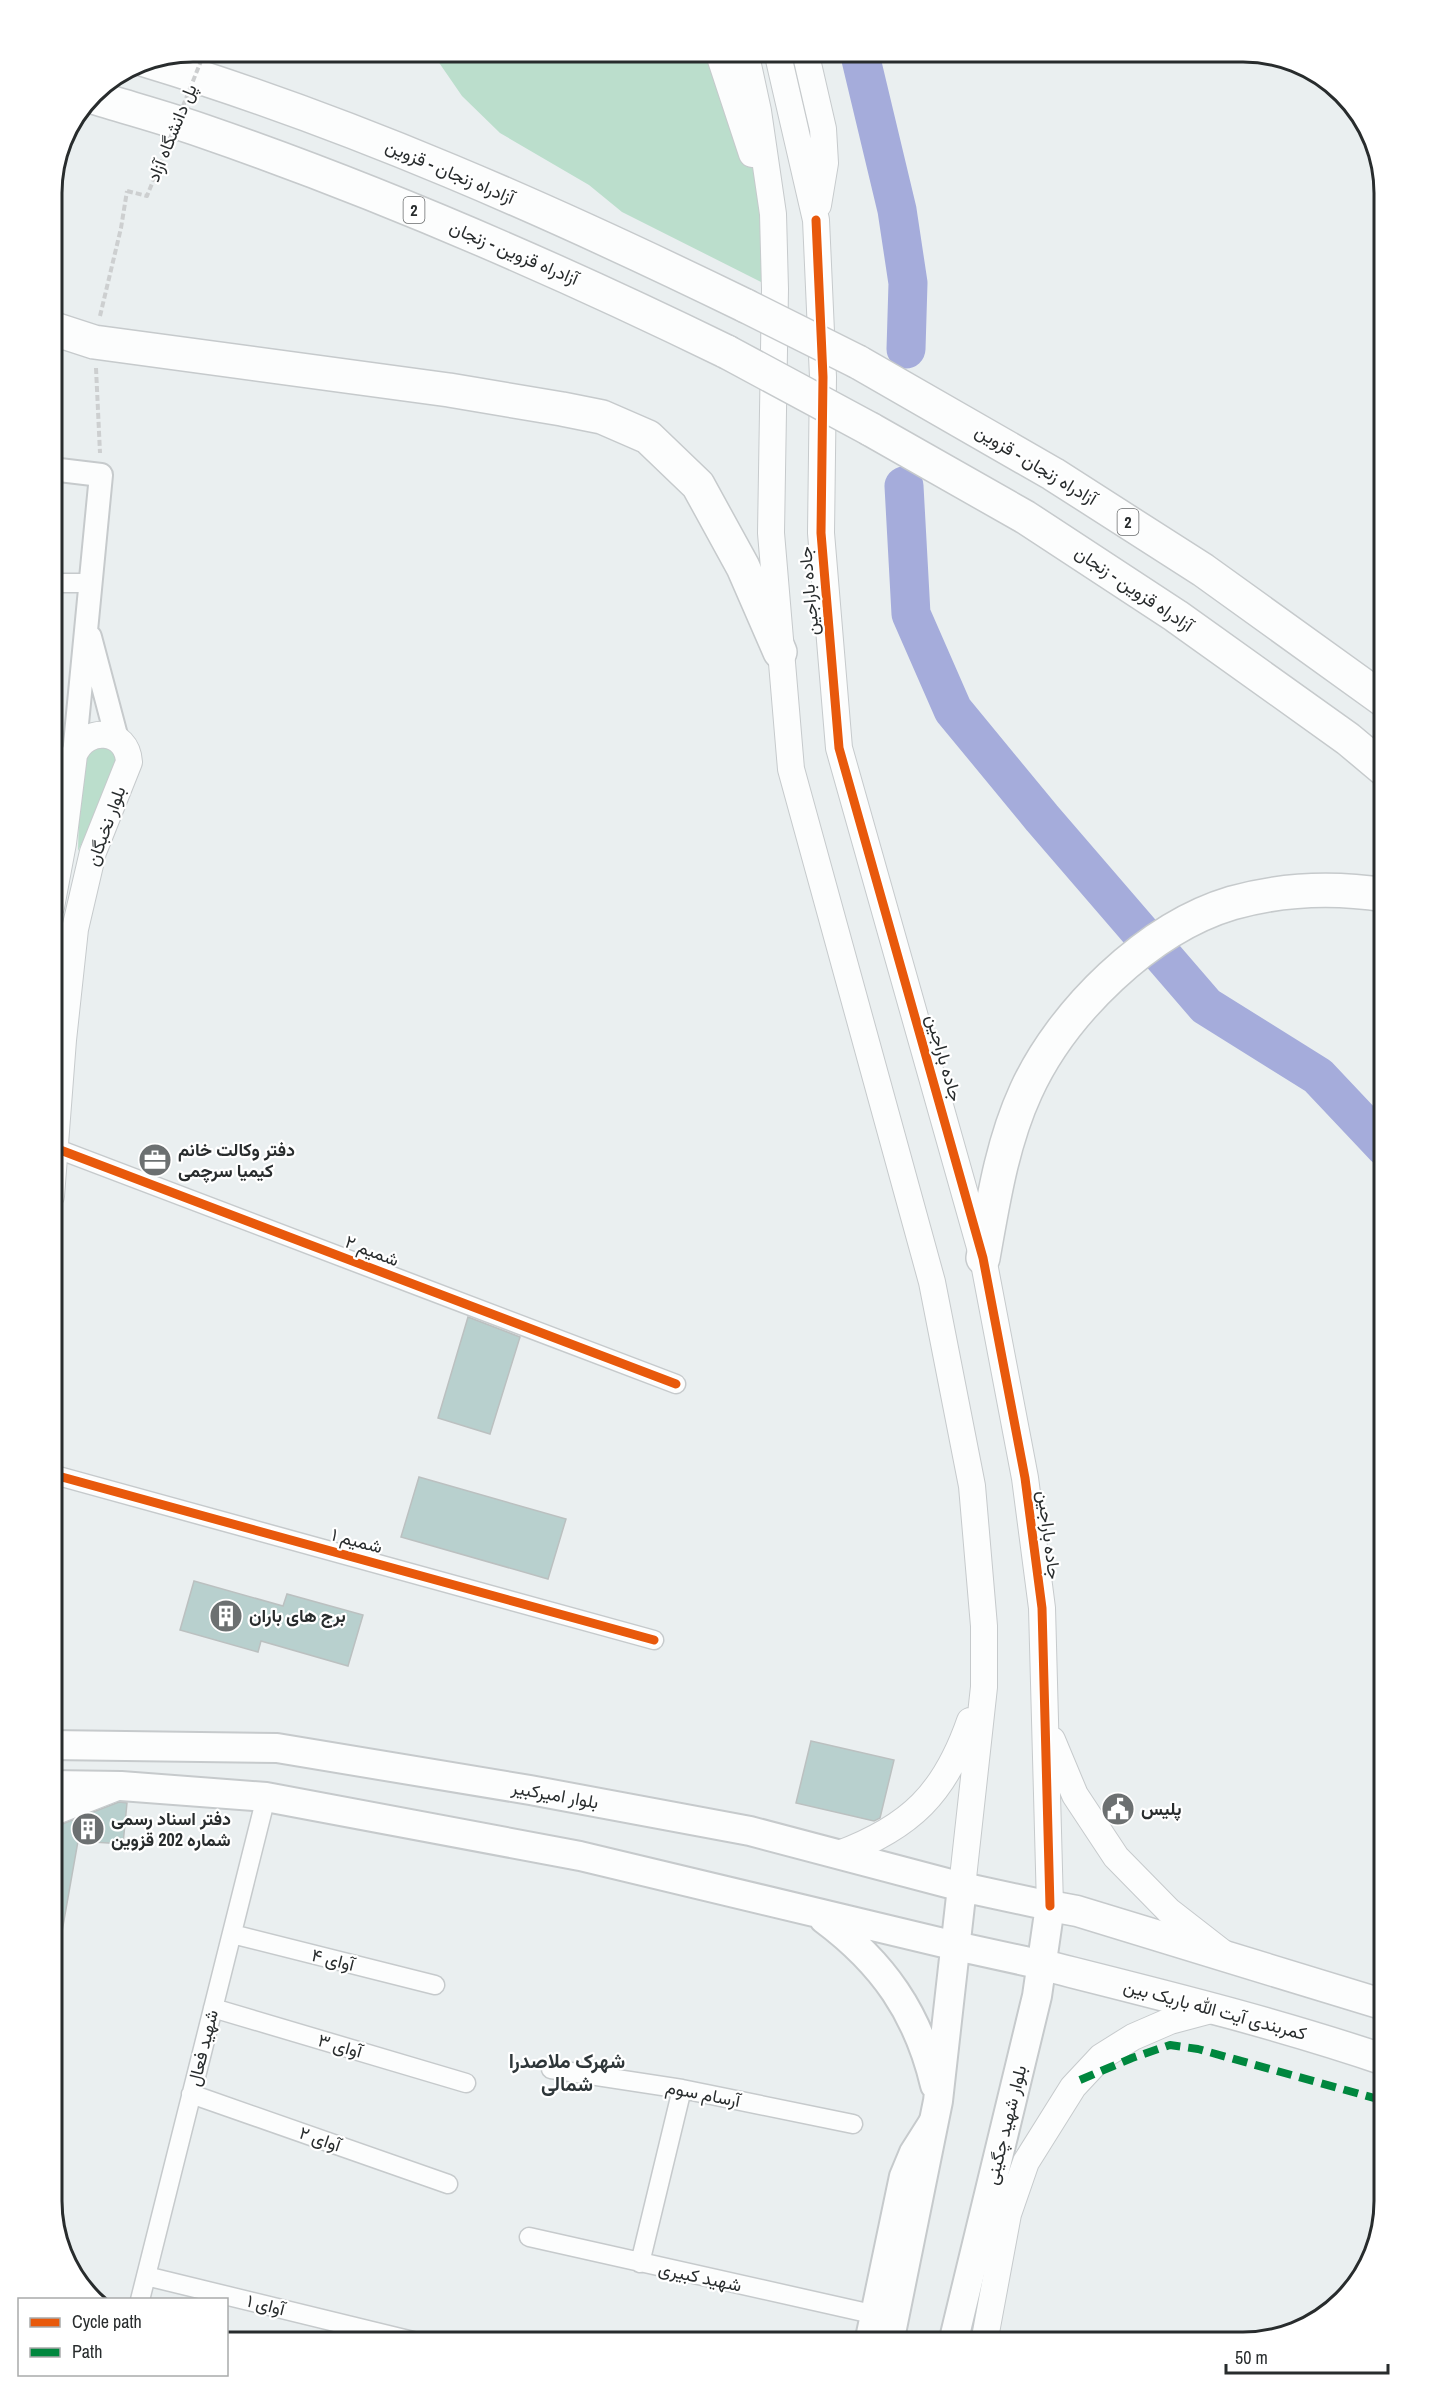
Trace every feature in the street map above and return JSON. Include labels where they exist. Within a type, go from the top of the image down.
[{"type":"highway","name":"آزادراه زنجان - قزوین","points":[[162,65],[222,84],[409,153],[619,244],[858,362],[1053,474],[1203,570],[1374,693]]},
{"type":"highway","name":"آزادراه قزوین - زنجان","points":[[101,99],[202,131],[388,199],[599,290],[727,352],[870,429],[1025,517],[1167,610],[1348,739],[1374,761]]},
{"type":"highway","points":[[62,332],[94,342],[449,390],[562,409],[602,417],[648,437],[698,485],[743,567],[780,652]]},
{"type":"highway","points":[[983,1258],[995,1191],[1026,1091],[1064,1027],[1098,990],[1138,954],[1178,927],[1231,904],[1288,891],[1354,890],[1374,893]]},
{"type":"highway","points":[[1050,1906],[1077,1911],[1374,2001]]},
{"type":"highway","name":"کمربندی آیت الله باریک بین","points":[[1043,1965],[1215,2009],[1374,2057]]},
{"type":"main road","name":"جاده باراجین","points":[[722,62],[773,214]]},
{"type":"main road","name":"جاده باراجین","points":[[747,62],[758,111],[773,214],[775,289],[771,533],[791,769],[934,1294],[972,1486],[984,1626],[984,1687],[956,1946]]},
{"type":"main road","name":"جاده باراجین","points":[[780,62],[816,220],[823,377],[821,533],[839,748],[983,1258],[1025,1478],[1042,1608],[1050,1906]]},
{"type":"main road","name":"جاده باراجین","points":[[808,62],[823,129],[825,163],[816,220]]},
{"type":"main road","points":[[66,759],[80,743],[92,735],[105,734],[117,739]]},
{"type":"main road","name":"بلوار نخبگان","points":[[62,1009],[75,929],[93,852],[128,769],[128,756],[117,739]]},
{"type":"main road","name":"بلوار نخبگان","points":[[62,848],[66,759]]},
{"type":"main road","points":[[839,1854],[870,1843],[898,1826],[923,1805],[944,1779],[960,1750],[984,1687]]},
{"type":"main road","points":[[1046,1726],[1075,1795],[1116,1857],[1169,1911],[1228,1957]]},
{"type":"main road","name":"بلوار امیرکبیر","points":[[62,1745],[277,1748],[530,1790],[750,1831],[962,1887],[1050,1906]]},
{"type":"main road","points":[[62,1785],[121,1786],[266,1797],[580,1856],[1043,1965]]},
{"type":"main road","points":[[62,1809],[121,1786]]},
{"type":"main road","name":"بلوار شهید چگینی","points":[[957,2332],[1043,1965],[1050,1906]]},
{"type":"main road","points":[[815,1912],[852,1940],[884,1974],[910,2012],[928,2055],[937,2107]]},
{"type":"main road","points":[[891,2332],[937,2107],[956,1946]]},
{"type":"main road","points":[[986,2332],[1008,2214],[1026,2162],[1072,2087],[1101,2057],[1132,2037],[1170,2021],[1215,2009]]},
{"type":"street","points":[[62,470],[101,475],[86,618],[66,759]]},
{"type":"street","points":[[62,583],[89,583]]},
{"type":"street","points":[[86,618],[117,739]]},
{"type":"street","name":"شمیم ۲","points":[[62,1151],[676,1384]]},
{"type":"street","name":"شمیم ۱","points":[[62,1477],[654,1640]]},
{"type":"street","name":"شهید فعال","points":[[140,2298],[266,1797]]},
{"type":"street","name":"آوای ۴","points":[[232,1934],[435,1986]]},
{"type":"street","name":"آوای ۳","points":[[213,2008],[466,2083]]},
{"type":"street","name":"آرسام سوم","points":[[551,2069],[682,2089],[853,2124]]},
{"type":"street","points":[[640,2263],[682,2089]]},
{"type":"street","name":"آوای ۲","points":[[191,2094],[448,2184]]},
{"type":"street","points":[[868,2332],[901,2176],[937,2107]]},
{"type":"street","name":"شهید کبیری","points":[[529,2237],[872,2314]]},
{"type":"street","name":"آوای ۱","points":[[146,2276],[376,2332]]},
{"type":"green space","points":[[439,62],[722,62],[773,214],[775,289],[622,212],[589,185],[500,133],[462,96]]},
{"type":"green space","points":[[102,744],[116,752],[119,768],[78,851],[80,773],[86,752]]},
{"type":"building","points":[[468,1317],[520,1337],[490,1434],[438,1418]]},
{"type":"building","points":[[419,1477],[566,1519],[548,1579],[401,1537]]},
{"type":"building","points":[[194,1581],[283,1606],[287,1594],[363,1615],[348,1666],[261,1641],[258,1652],[180,1630]]},
{"type":"building","points":[[811,1741],[894,1760],[880,1818],[874,1821],[796,1803]]},
{"type":"building","name":"دفتر اسناد رسمی شماره 202 قزوین","points":[[119,1802],[127,1803],[123,1844],[78,1841],[62,1932],[62,1824]]},
{"type":"waterway","points":[[862,62],[897,210],[908,283],[906,349]]},
{"type":"waterway","points":[[904,486],[911,614],[953,710],[1142,934]]},
{"type":"waterway","points":[[1162,955],[1206,1006],[1318,1076],[1374,1135]]},
{"type":"marked path","points":[[1080,2080],[1170,2045],[1198,2049],[1374,2098]]},
{"type":"cycle path","points":[[816,220],[823,377],[821,533],[839,748],[983,1258],[1025,1478],[1042,1608],[1050,1906]]},
{"type":"cycle path","points":[[62,1151],[676,1384]]},
{"type":"cycle path","points":[[62,1477],[654,1640]]},
{"type":"place","name":"دفتر وکالت خانم کیمیا سرچمی","points":[[155,1160]]},
{"type":"place","name":"برج های باران","points":[[226,1616]]},
{"type":"place","name":"پلیس","points":[[1118,1809]]},
{"type":"place","name":"دفتر اسناد رسمی شماره 202 قزوین","points":[[88,1829]]},
{"type":"district","name":"شهرک ملاصدرا شمالی","points":[[567,2072]]}]
